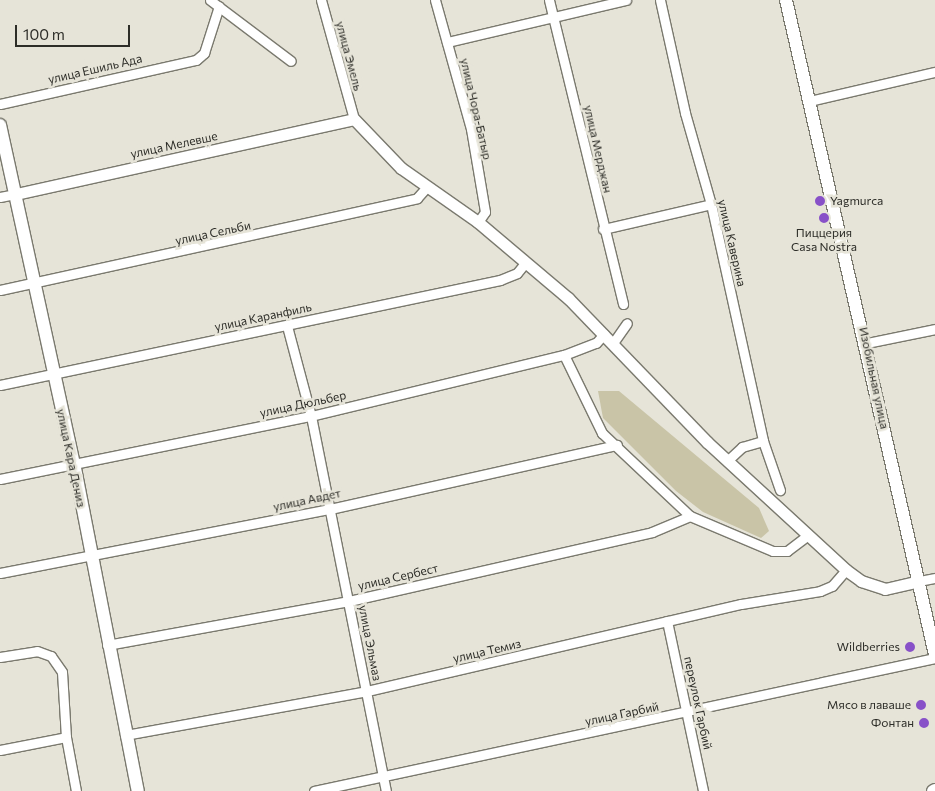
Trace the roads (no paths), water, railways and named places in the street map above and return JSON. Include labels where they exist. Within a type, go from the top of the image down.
[{"type":"main road","name":"Изобильная улица","points":[[786,0],[867,343],[935,657]]},
{"type":"main road","name":"улица Кара Дениз","points":[[0,125],[16,194],[52,374],[74,463],[107,645],[138,791]]},
{"type":"street","points":[[210,0],[291,61]]},
{"type":"street","name":"улица Эмель","points":[[321,0],[354,119]]},
{"type":"street","name":"улица Чора-Батыр","points":[[435,0],[471,129],[485,212],[478,222]]},
{"type":"street","name":"улица Мерджан","points":[[549,0],[603,229],[623,304]]},
{"type":"street","points":[[447,42],[626,0]]},
{"type":"street","name":"улица Каверина","points":[[660,0],[711,204],[762,441],[780,490]]},
{"type":"street","name":"улица Ешиль Ада","points":[[0,104],[196,60],[204,53],[219,6]]},
{"type":"street","points":[[809,101],[935,72]]},
{"type":"street","points":[[354,119],[426,188],[478,222],[526,262],[604,334],[727,461],[806,536],[846,570],[885,589],[935,578]]},
{"type":"street","name":"улица Мелевше","points":[[0,197],[354,119]]},
{"type":"street","name":"улица Сельби","points":[[0,290],[417,198],[426,188]]},
{"type":"street","points":[[603,229],[711,204]]},
{"type":"street","name":"улица Каранфиль","points":[[0,385],[500,280],[517,273],[526,262]]},
{"type":"street","points":[[613,343],[627,323]]},
{"type":"street","name":"улица Эльмаз","points":[[287,326],[312,416],[386,791]]},
{"type":"street","points":[[867,343],[935,329]]},
{"type":"street","name":"улица Дюльбер","points":[[0,480],[74,463],[312,416],[564,356],[596,343],[604,334]]},
{"type":"street","points":[[564,356],[602,433],[617,445],[690,516],[773,551],[787,551],[806,536]]},
{"type":"street","points":[[727,461],[742,448],[762,441]]},
{"type":"street","name":"улица Авдет","points":[[0,573],[330,509],[617,445]]},
{"type":"street","name":"улица Сербест","points":[[107,645],[349,601],[652,532],[690,516]]},
{"type":"street","name":"улица Темиз","points":[[125,735],[367,691],[667,621],[820,591],[846,570]]},
{"type":"street","name":"переулок Гарбий","points":[[667,621],[703,791]]},
{"type":"street","points":[[0,657],[37,651],[51,656],[62,672],[66,737],[76,791]]},
{"type":"street","name":"улица Гарбий","points":[[314,791],[688,713],[935,657]]},
{"type":"street","points":[[0,750],[66,737]]},
{"type":"place","name":"Yagmurca","points":[[820,201]]},
{"type":"place","name":"Пиццерия Casa Nostra","points":[[824,218]]},
{"type":"place","name":"Wildberries","points":[[910,647]]},
{"type":"place","name":"Мясо в лаваше","points":[[921,705]]},
{"type":"place","name":"Фонтан","points":[[924,723]]}]
